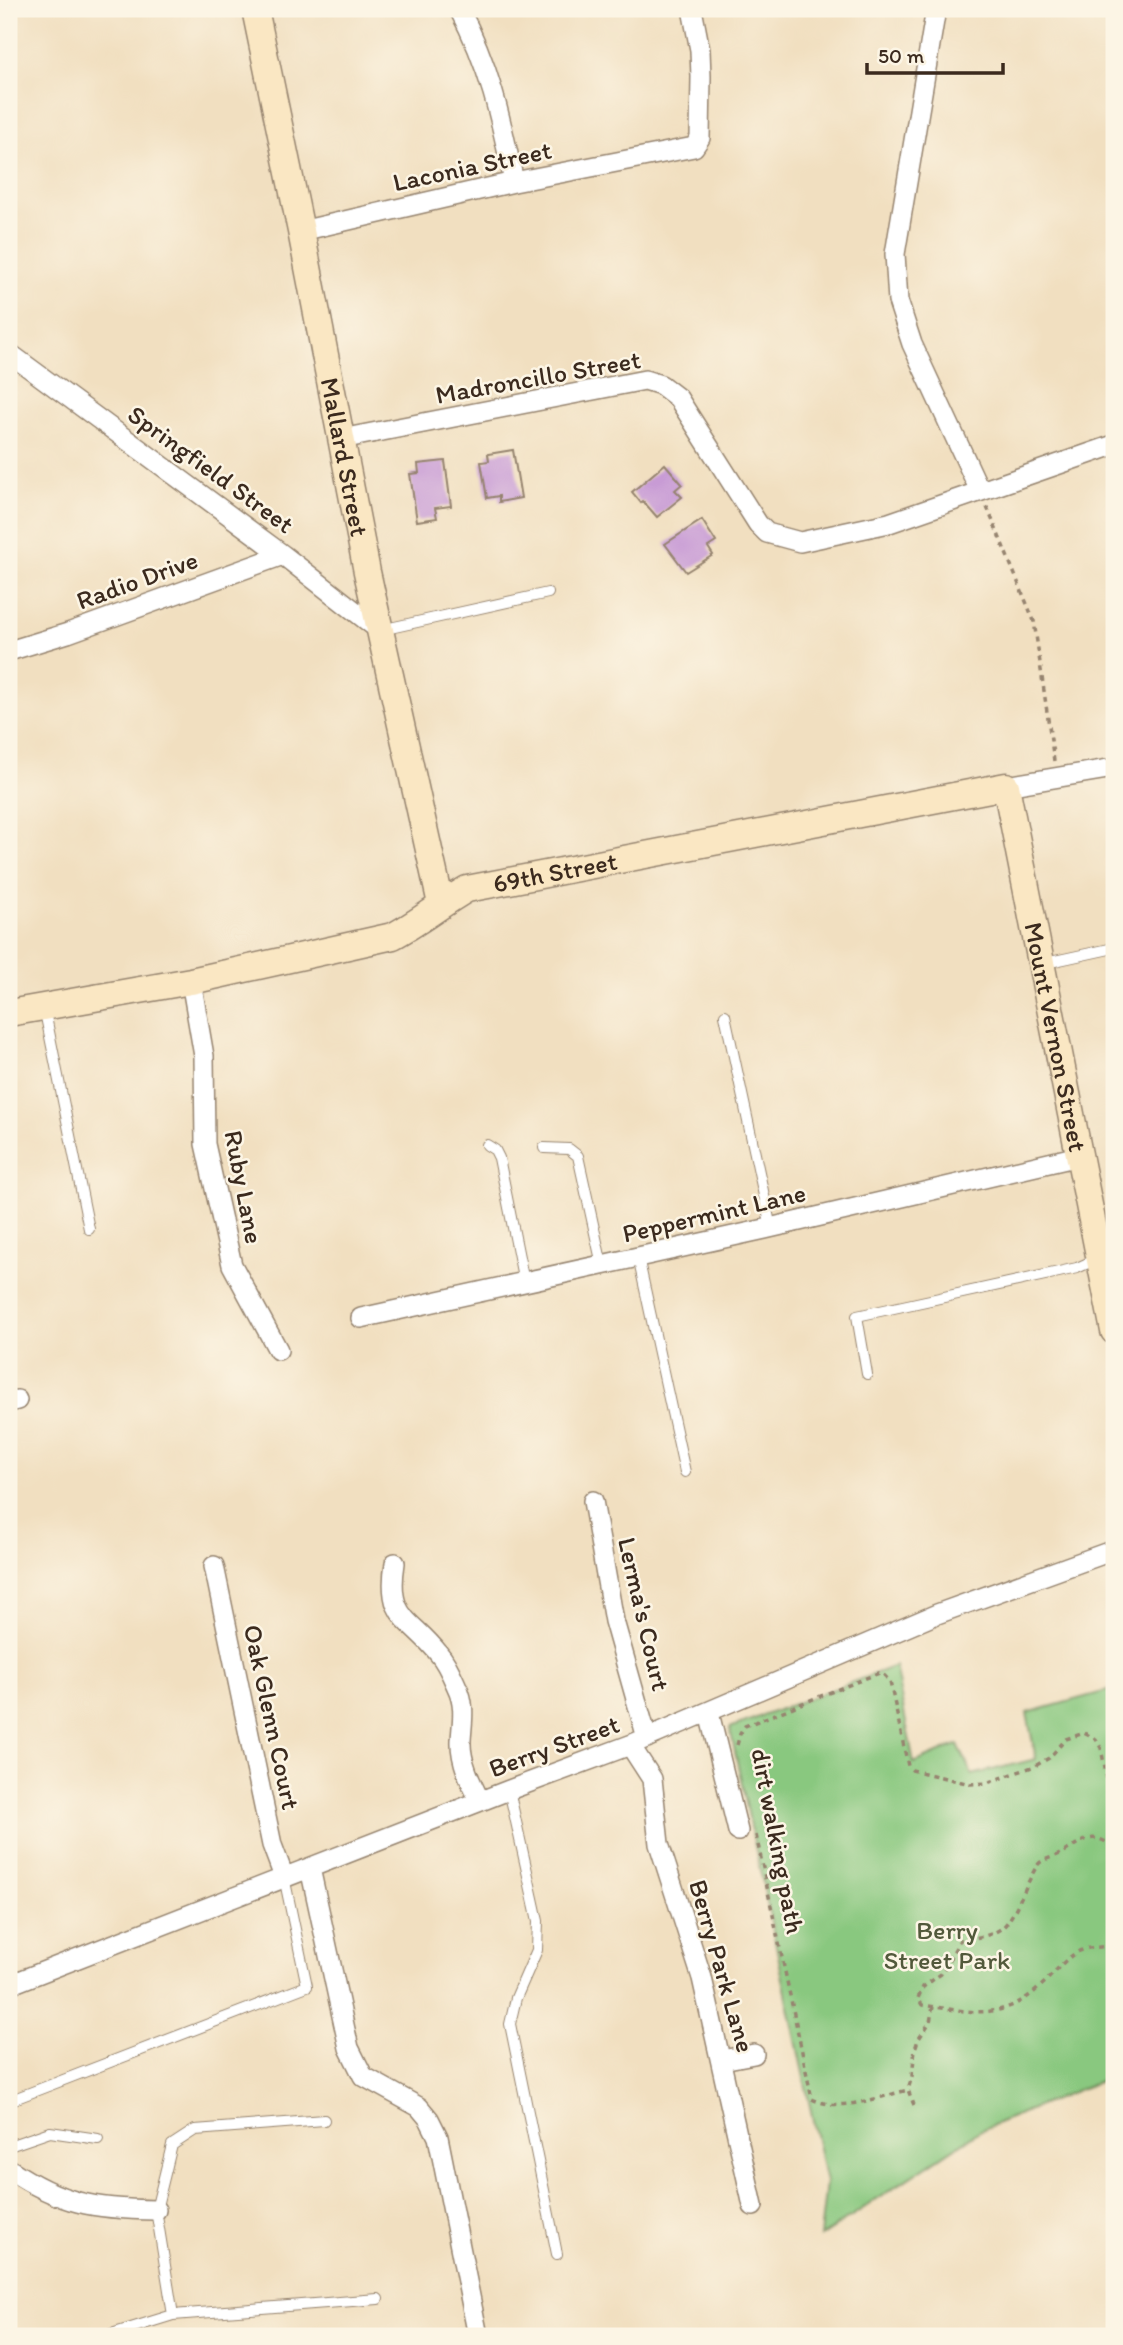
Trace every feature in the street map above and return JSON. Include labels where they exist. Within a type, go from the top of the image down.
[{"type":"street","name":"Mallard Street","points":[[255,9],[379,631],[441,904]]},
{"type":"street","points":[[459,9],[476,39],[497,101],[514,182]]},
{"type":"street","name":"Laconia Street","points":[[301,231],[514,182],[694,148],[700,138],[700,50],[692,9]]},
{"type":"street","points":[[936,9],[895,254],[898,300],[912,344],[980,491]]},
{"type":"street","name":"Springfield Street","points":[[9,353],[283,555],[379,631]]},
{"type":"street","name":"Madroncillo Street","points":[[341,439],[645,380],[661,385],[678,398],[758,524],[767,533],[800,542],[889,523],[1114,445]]},
{"type":"street","name":"Radio Drive","points":[[9,651],[68,633],[283,555]]},
{"type":"street","name":"69th Street","points":[[9,1013],[191,981],[393,936],[421,921],[441,904],[467,889],[1006,786],[1114,768]]},
{"type":"street","name":"Mount Vernon Street","points":[[1006,786],[1079,1156],[1107,1257],[1114,1324]]},
{"type":"street","name":"Ruby Lane","points":[[191,981],[204,1056],[205,1144],[232,1265],[278,1350]]},
{"type":"street","name":"Peppermint Lane","points":[[361,1318],[771,1228],[1079,1156]]},
{"type":"street","name":"Lerma's Court","points":[[593,1501],[638,1742]]},
{"type":"street","name":"Berry Street","points":[[9,1985],[638,1742],[937,1614],[1114,1550]]},
{"type":"street","points":[[395,1563],[391,1586],[394,1601],[406,1621],[440,1654],[459,1691],[464,1716],[461,1743],[470,1781],[480,1801]]},
{"type":"street","name":"Oak Glenn Court","points":[[214,1566],[272,1845],[284,1877]]},
{"type":"street","points":[[709,1713],[746,1828]]},
{"type":"street","name":"Berry Park Lane","points":[[638,1742],[652,1779],[659,1844],[702,1978],[753,2206]]},
{"type":"street","points":[[310,1868],[349,2048],[363,2076],[419,2107],[438,2137],[477,2331]]},
{"type":"street","points":[[722,2060],[754,2054]]},
{"type":"street","points":[[9,2169],[33,2186],[71,2202],[117,2209],[156,2210]]},
{"type":"lane","points":[[379,631],[548,593]]},
{"type":"lane","points":[[1041,964],[1114,948]]},
{"type":"lane","points":[[43,1007],[89,1229]]},
{"type":"lane","points":[[725,1015],[771,1228]]},
{"type":"lane","points":[[487,1145],[495,1150],[499,1158],[524,1282]]},
{"type":"lane","points":[[544,1148],[569,1149],[579,1156],[602,1265]]},
{"type":"lane","points":[[638,1257],[685,1472]]},
{"type":"lane","points":[[867,1374],[857,1316],[1077,1268],[1107,1257]]},
{"type":"lane","points":[[509,1790],[538,1921],[537,1950],[516,1998],[510,2024],[557,2254]]},
{"type":"lane","points":[[9,2101],[307,1986],[284,1877]]},
{"type":"lane","points":[[173,2315],[156,2210],[172,2145],[195,2130],[324,2120]]},
{"type":"lane","points":[[9,2146],[50,2132],[97,2139]]},
{"type":"lane","points":[[105,2336],[173,2315],[378,2300]]},
{"type":"path","points":[[980,491],[1034,621],[1057,777]]},
{"type":"path","name":"dirt walking path","points":[[739,1757],[736,1743],[745,1726],[879,1673],[890,1682],[908,1766],[912,1770],[970,1784],[987,1783],[1035,1766],[1049,1758],[1066,1739],[1084,1733],[1096,1739],[1101,1748],[1114,1815]]},
{"type":"path","name":"dirt walking path","points":[[746,1828],[812,2099],[822,2103],[849,2105],[908,2090]]},
{"type":"path","points":[[1114,1847],[1106,1841],[1093,1838],[1077,1842],[1062,1853],[1038,1863],[1004,1927],[993,1933],[960,1940],[941,1974],[923,1987],[918,1998],[922,2005],[981,2014],[1017,2004],[1082,1950],[1114,1945]]},
{"type":"path","points":[[914,2105],[908,2090],[915,2049],[930,2022],[933,2007]]},
{"type":"green space","name":"Berry Street Park","points":[[895,1666],[914,1763],[958,1744],[972,1775],[1036,1759],[1027,1713],[1114,1689],[1114,2075],[981,2130],[820,2237],[826,2182],[730,1728]]},
{"type":"building","points":[[513,450],[521,498],[499,502],[499,496],[487,498],[481,462],[489,461],[488,454]]},
{"type":"building","points":[[445,461],[451,506],[435,508],[437,518],[417,521],[410,474],[419,473],[418,464]]},
{"type":"building","points":[[665,464],[682,484],[675,490],[682,497],[657,517],[632,492]]},
{"type":"building","points":[[702,520],[716,542],[708,547],[713,555],[686,572],[665,544]]}]
